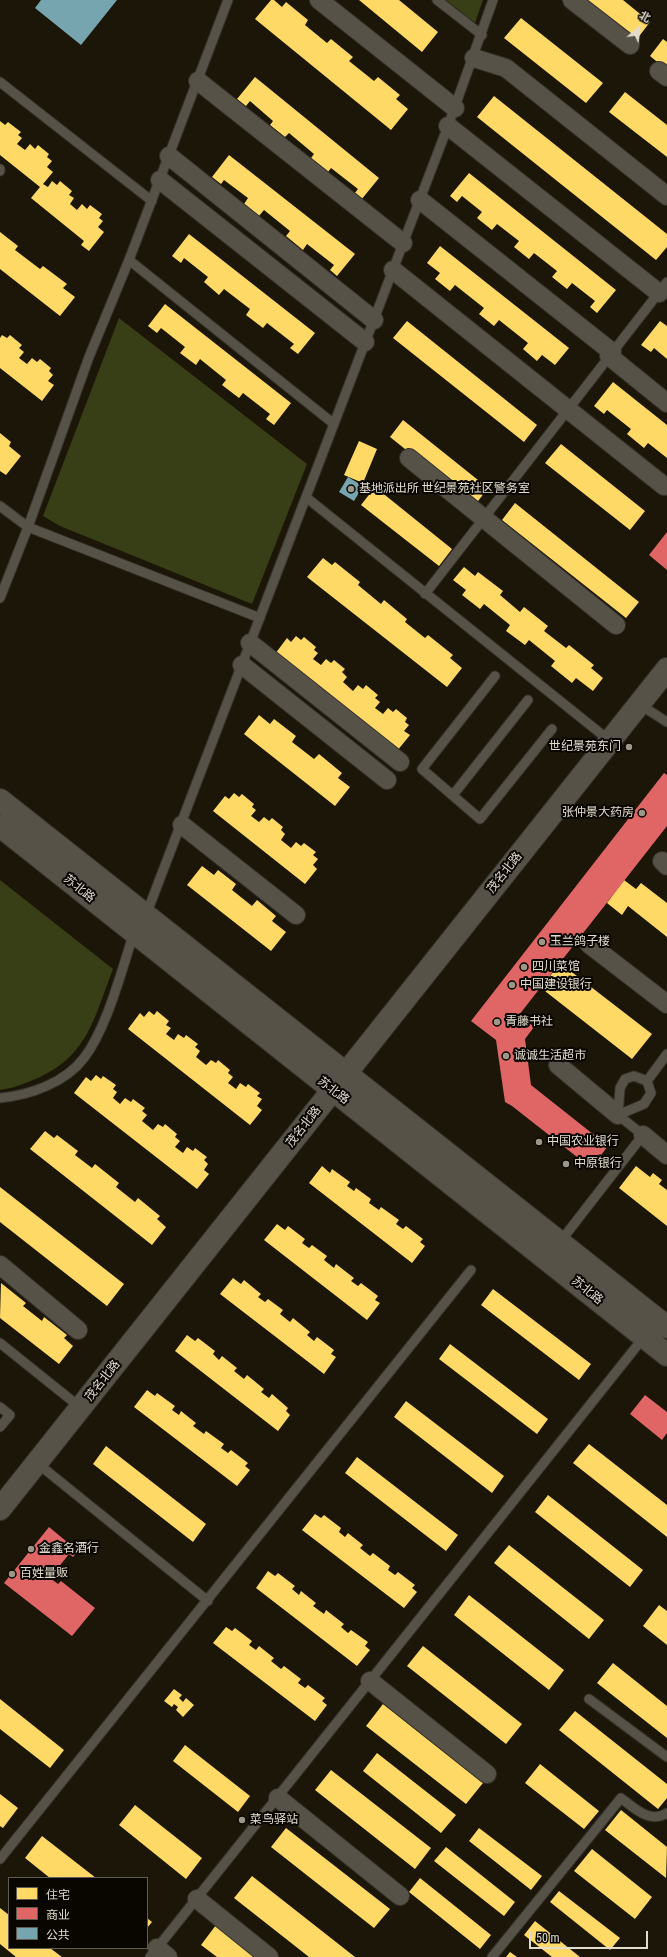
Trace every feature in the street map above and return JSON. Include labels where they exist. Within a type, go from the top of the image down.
[{"type":"main road","name":"茂名北路","points":[[0,1509],[667,669]]},
{"type":"main road","name":"苏北路","points":[[0,800],[667,1327]]},
{"type":"main road","name":"苏北路","points":[[0,826],[667,1355]]},
{"type":"street","points":[[319,0],[455,108]]},
{"type":"street","points":[[572,0],[630,46]]},
{"type":"street","points":[[474,58],[506,68],[667,196]]},
{"type":"street","points":[[198,81],[403,243]]},
{"type":"street","points":[[448,126],[663,287]]},
{"type":"street","points":[[169,156],[374,320]]},
{"type":"street","points":[[160,180],[365,342]]},
{"type":"street","points":[[420,200],[611,354],[667,403]]},
{"type":"street","points":[[393,270],[664,486]]},
{"type":"street","points":[[409,458],[616,625]]},
{"type":"street","points":[[250,643],[400,762]]},
{"type":"street","points":[[242,665],[387,780]]},
{"type":"street","points":[[182,825],[296,915]]},
{"type":"street","points":[[589,944],[667,1004]]},
{"type":"street","points":[[558,1065],[618,1115]]},
{"type":"street","points":[[643,1135],[667,1155]]},
{"type":"street","points":[[0,1265],[78,1330]]},
{"type":"street","points":[[370,1682],[487,1774]]},
{"type":"street","points":[[278,1798],[400,1896]]},
{"type":"street","points":[[197,1899],[269,1957]]},
{"type":"lane","points":[[0,598],[28,527],[89,357],[152,201],[228,0]]},
{"type":"lane","points":[[437,0],[482,35]]},
{"type":"lane","points":[[146,915],[182,825],[250,643],[307,498],[474,58],[493,0]]},
{"type":"lane","points":[[0,82],[152,201]]},
{"type":"lane","points":[[129,260],[334,424]]},
{"type":"lane","points":[[425,594],[663,287]]},
{"type":"lane","points":[[307,498],[610,741]]},
{"type":"lane","points":[[0,506],[28,527],[260,618]]},
{"type":"lane","points":[[495,676],[422,769],[480,819],[552,729]]},
{"type":"lane","points":[[453,795],[528,700]]},
{"type":"lane","points":[[639,704],[667,722]]},
{"type":"lane","points":[[0,1098],[21,1096],[45,1087],[68,1074],[83,1058],[96,1038],[110,1005],[134,933]]},
{"type":"lane","points":[[647,1080],[667,1054]]},
{"type":"lane","points":[[618,1115],[620,1088],[625,1079],[634,1076],[647,1080]]},
{"type":"lane","points":[[618,1115],[644,1104],[652,1093],[647,1080]]},
{"type":"lane","points":[[560,1242],[643,1135],[618,1115]]},
{"type":"lane","points":[[0,1859],[208,1601],[471,1270]]},
{"type":"lane","points":[[158,1954],[197,1899],[644,1336]]},
{"type":"lane","points":[[0,1343],[81,1408]]},
{"type":"lane","points":[[0,1407],[10,1415],[0,1427]]},
{"type":"lane","points":[[37,1463],[208,1601]]},
{"type":"lane","points":[[590,1699],[667,1757]]},
{"type":"lane","points":[[492,1957],[621,1798],[641,1814],[653,1817],[667,1812]]},
{"type":"green space","points":[[446,0],[483,0],[475,23]]},
{"type":"green space","points":[[119,318],[307,464],[252,604],[60,526],[43,516]]},
{"type":"green space","points":[[0,880],[113,969],[88,1032],[70,1057],[56,1068],[40,1077],[16,1087],[0,1090]]},
{"type":"building: 住宅","points":[[271,0],[274,0],[282,7],[286,2],[308,20],[305,25],[327,43],[331,39],[353,57],[349,61],[374,81],[378,77],[400,95],[396,99],[408,109],[391,130],[255,19]]},
{"type":"building: 住宅","points":[[359,0],[399,0],[438,32],[422,52]]},
{"type":"building: 住宅","points":[[580,0],[623,0],[650,22],[634,43]]},
{"type":"building: 住宅","points":[[521,18],[603,83],[586,103],[504,38]]},
{"type":"building: 住宅","points":[[663,39],[667,42],[667,70],[650,56]]},
{"type":"building: 住宅","points":[[255,77],[379,178],[361,200],[354,194],[358,189],[331,168],[328,172],[311,158],[314,154],[289,133],[285,137],[270,125],[273,121],[250,101],[246,106],[237,99]]},
{"type":"building: 住宅","points":[[625,92],[667,125],[667,157],[609,112]]},
{"type":"building: 住宅","points":[[494,96],[667,234],[667,247],[656,260],[477,117]]},
{"type":"building: 住宅","points":[[0,121],[5,125],[8,122],[21,132],[18,135],[22,138],[17,144],[25,150],[30,144],[35,149],[38,145],[49,154],[47,157],[52,161],[47,167],[53,172],[43,184],[48,187],[52,181],[57,185],[60,181],[72,191],[69,195],[74,198],[70,204],[77,210],[82,204],[87,209],[90,205],[102,214],[99,218],[103,221],[98,227],[104,232],[89,251],[81,245],[84,241],[31,198],[40,187],[0,155]]},
{"type":"building: 住宅","points":[[229,155],[355,254],[337,276],[330,270],[334,265],[307,244],[303,250],[286,236],[290,231],[264,210],[259,216],[244,204],[248,198],[224,180],[221,184],[212,177]]},
{"type":"building: 住宅","points":[[469,173],[616,290],[597,313],[590,307],[595,301],[572,283],[567,289],[552,277],[557,271],[534,253],[529,259],[514,247],[519,241],[497,224],[492,230],[477,218],[482,212],[462,196],[457,202],[450,196]]},
{"type":"building: 住宅","points":[[0,232],[18,246],[15,250],[40,269],[43,266],[67,284],[63,288],[75,297],[60,316],[0,269]]},
{"type":"building: 住宅","points":[[189,234],[315,333],[298,354],[290,348],[294,344],[267,323],[263,328],[246,315],[250,309],[224,289],[219,295],[204,282],[208,277],[184,258],[181,263],[172,256]]},
{"type":"building: 住宅","points":[[440,246],[569,348],[555,365],[542,355],[537,361],[523,349],[528,343],[499,320],[494,326],[479,314],[484,308],[455,285],[450,291],[435,279],[440,273],[427,263]]},
{"type":"building: 住宅","points":[[165,304],[291,403],[274,425],[266,419],[270,414],[243,393],[239,398],[222,385],[226,380],[200,359],[196,365],[180,353],[185,347],[161,328],[157,333],[148,326]]},
{"type":"building: 住宅","points":[[407,321],[537,425],[524,442],[393,338]]},
{"type":"building: 住宅","points":[[660,321],[667,326],[667,359],[654,348],[651,352],[641,345]]},
{"type":"building: 住宅","points":[[2,335],[7,338],[10,335],[22,345],[19,348],[24,352],[19,358],[27,364],[32,358],[37,362],[40,359],[51,368],[49,371],[53,375],[48,381],[54,385],[42,401],[0,368],[0,338]]},
{"type":"building: 住宅","points":[[613,382],[667,425],[667,458],[648,443],[644,448],[627,434],[631,429],[607,410],[604,414],[594,406]]},
{"type":"building: 住宅","points":[[403,420],[488,488],[475,505],[390,437]]},
{"type":"building: 住宅","points":[[0,433],[11,442],[9,446],[21,456],[6,475],[0,471]]},
{"type":"building: 住宅","points":[[359,441],[377,449],[363,483],[344,475]]},
{"type":"building: 住宅","points":[[561,444],[645,511],[630,530],[545,463]]},
{"type":"building: 住宅","points":[[375,487],[452,549],[439,566],[361,505]]},
{"type":"building: 住宅","points":[[515,503],[639,602],[626,618],[502,520]]},
{"type":"building: 住宅","points":[[323,558],[332,565],[335,562],[360,582],[358,585],[381,604],[384,600],[407,619],[405,622],[425,638],[428,635],[453,655],[450,658],[462,668],[447,687],[307,577]]},
{"type":"building: 住宅","points":[[464,567],[475,576],[478,572],[503,591],[500,595],[520,612],[524,607],[548,626],[544,631],[566,648],[569,645],[594,665],[591,668],[603,678],[593,691],[576,678],[572,683],[551,666],[555,661],[529,640],[525,645],[506,631],[510,625],[484,604],[480,609],[462,595],[466,590],[453,580]]},
{"type":"building: 住宅","points":[[296,636],[301,640],[304,637],[316,647],[314,650],[318,653],[313,659],[321,665],[326,659],[331,663],[334,660],[345,669],[342,672],[347,677],[343,682],[353,691],[358,685],[363,689],[366,685],[378,695],[375,698],[380,702],[375,708],[383,714],[388,708],[393,712],[396,709],[407,718],[405,722],[409,725],[404,731],[410,735],[397,751],[275,654],[287,638],[291,642]]},
{"type":"building: 住宅","points":[[259,715],[270,724],[274,719],[296,736],[292,742],[314,759],[319,754],[342,773],[338,778],[350,787],[335,806],[244,734]]},
{"type":"building: 住宅","points":[[234,793],[239,797],[242,794],[254,804],[252,807],[256,810],[251,816],[259,822],[264,817],[269,821],[272,818],[283,827],[281,830],[285,834],[281,840],[291,848],[296,842],[301,846],[304,843],[316,852],[313,855],[318,859],[313,865],[317,869],[305,884],[213,811],[225,796],[229,799]]},
{"type":"building: 住宅","points":[[202,866],[214,875],[218,870],[236,884],[232,890],[252,906],[257,900],[276,916],[272,921],[286,932],[271,951],[187,885]]},
{"type":"building: 住宅","points":[[624,880],[636,889],[641,883],[667,903],[667,937],[628,906],[622,915],[607,903]]},
{"type":"building: 住宅","points":[[560,963],[652,1034],[632,1059],[541,988]]},
{"type":"building: 住宅","points":[[149,1011],[154,1015],[157,1011],[169,1021],[166,1025],[171,1028],[166,1034],[174,1040],[178,1034],[184,1038],[186,1035],[198,1044],[195,1047],[200,1051],[196,1057],[206,1065],[211,1060],[216,1063],[218,1060],[230,1070],[228,1073],[233,1077],[228,1083],[236,1089],[240,1083],[246,1087],[248,1084],[260,1093],[257,1096],[262,1099],[257,1106],[262,1110],[250,1125],[128,1029],[140,1013],[144,1017]]},
{"type":"building: 住宅","points":[[96,1075],[101,1079],[103,1076],[116,1085],[113,1089],[117,1092],[113,1098],[120,1104],[125,1098],[131,1102],[133,1099],[145,1108],[142,1111],[147,1115],[142,1121],[153,1130],[158,1124],[163,1127],[165,1124],[177,1134],[175,1137],[180,1141],[175,1147],[183,1153],[187,1147],[193,1151],[195,1148],[207,1157],[204,1160],[208,1164],[204,1170],[209,1174],[197,1189],[74,1093],[86,1077],[91,1081]]},
{"type":"building: 住宅","points":[[45,1131],[54,1138],[57,1135],[78,1151],[75,1155],[92,1168],[95,1164],[119,1183],[116,1187],[135,1202],[138,1198],[160,1216],[157,1219],[166,1227],[152,1245],[30,1149]]},
{"type":"building: 住宅","points":[[322,1166],[330,1173],[332,1169],[350,1182],[347,1186],[354,1191],[356,1188],[371,1199],[369,1203],[379,1210],[381,1207],[399,1220],[396,1224],[403,1229],[406,1226],[423,1239],[420,1242],[425,1246],[412,1263],[309,1183]]},
{"type":"building: 住宅","points":[[636,1166],[650,1177],[653,1173],[662,1180],[659,1184],[667,1190],[667,1226],[619,1188]]},
{"type":"building: 住宅","points":[[0,1187],[124,1284],[107,1306],[0,1222]]},
{"type":"building: 住宅","points":[[277,1224],[285,1230],[288,1226],[305,1239],[302,1243],[309,1248],[312,1245],[327,1256],[324,1260],[334,1268],[336,1264],[354,1278],[351,1281],[358,1286],[361,1283],[378,1296],[375,1300],[380,1303],[367,1320],[264,1240]]},
{"type":"building: 住宅","points":[[233,1278],[241,1284],[244,1280],[261,1294],[258,1297],[265,1302],[268,1299],[283,1310],[280,1314],[290,1322],[293,1318],[310,1332],[307,1335],[314,1341],[317,1337],[334,1350],[331,1354],[336,1357],[324,1374],[220,1294]]},
{"type":"building: 住宅","points":[[1,1283],[26,1303],[23,1306],[42,1321],[44,1317],[67,1335],[64,1338],[73,1346],[59,1364],[0,1318]]},
{"type":"building: 住宅","points":[[493,1289],[591,1364],[579,1380],[481,1305]]},
{"type":"building: 住宅","points":[[187,1335],[195,1341],[198,1338],[215,1351],[213,1354],[219,1360],[222,1356],[237,1368],[234,1371],[244,1379],[247,1375],[264,1389],[261,1392],[269,1398],[272,1394],[288,1408],[286,1411],[290,1415],[278,1431],[175,1351]]},
{"type":"building: 住宅","points":[[450,1344],[548,1419],[537,1434],[439,1359]]},
{"type":"building: 住宅","points":[[147,1390],[155,1396],[157,1393],[175,1406],[172,1410],[179,1415],[181,1411],[196,1423],[193,1426],[204,1434],[206,1431],[224,1444],[221,1448],[228,1453],[231,1450],[248,1463],[245,1466],[250,1470],[237,1486],[134,1407]]},
{"type":"building: 住宅","points":[[406,1401],[504,1476],[492,1493],[394,1417]]},
{"type":"building: 住宅","points":[[589,1444],[667,1505],[667,1537],[573,1463]]},
{"type":"building: 住宅","points":[[106,1446],[206,1524],[193,1542],[93,1464]]},
{"type":"building: 住宅","points":[[357,1457],[458,1535],[446,1551],[345,1473]]},
{"type":"building: 住宅","points":[[548,1495],[643,1570],[630,1587],[535,1512]]},
{"type":"building: 住宅","points":[[315,1514],[321,1518],[324,1515],[341,1528],[339,1532],[345,1537],[348,1533],[363,1545],[360,1548],[370,1556],[373,1553],[390,1566],[388,1570],[395,1575],[398,1572],[415,1585],[412,1588],[417,1592],[404,1608],[302,1530]]},
{"type":"building: 住宅","points":[[509,1545],[604,1620],[589,1639],[494,1563]]},
{"type":"building: 住宅","points":[[268,1571],[275,1576],[278,1573],[295,1586],[292,1589],[299,1595],[301,1591],[316,1603],[313,1606],[324,1614],[326,1610],[344,1624],[341,1627],[348,1633],[351,1630],[368,1642],[365,1646],[370,1650],[357,1666],[256,1588]]},
{"type":"building: 住宅","points":[[469,1595],[564,1670],[549,1690],[454,1615]]},
{"type":"building: 住宅","points":[[659,1605],[667,1611],[667,1645],[643,1626]]},
{"type":"building: 住宅","points":[[226,1627],[232,1631],[235,1628],[252,1641],[249,1645],[256,1650],[259,1646],[274,1658],[271,1661],[281,1669],[284,1666],[301,1679],[298,1683],[305,1688],[308,1685],[325,1698],[322,1701],[327,1705],[315,1721],[213,1643]]},
{"type":"building: 住宅","points":[[423,1646],[522,1724],[506,1744],[407,1666]]},
{"type":"building: 住宅","points":[[613,1663],[667,1706],[667,1738],[597,1683]]},
{"type":"building: 住宅","points":[[174,1689],[182,1695],[179,1698],[183,1702],[186,1698],[194,1705],[183,1717],[176,1710],[178,1707],[174,1704],[172,1707],[164,1701]]},
{"type":"building: 住宅","points":[[0,1699],[64,1750],[50,1768],[0,1729]]},
{"type":"building: 住宅","points":[[383,1704],[483,1783],[466,1804],[366,1726]]},
{"type":"building: 住宅","points":[[575,1711],[667,1784],[667,1798],[658,1809],[559,1730]]},
{"type":"building: 住宅","points":[[185,1745],[250,1796],[238,1812],[173,1761]]},
{"type":"building: 住宅","points":[[377,1753],[456,1815],[441,1833],[363,1771]]},
{"type":"building: 住宅","points":[[540,1764],[599,1811],[584,1829],[525,1783]]},
{"type":"building: 住宅","points":[[331,1770],[431,1848],[415,1869],[315,1790]]},
{"type":"building: 住宅","points":[[0,1794],[18,1808],[3,1828],[0,1826]]},
{"type":"building: 住宅","points":[[135,1805],[202,1858],[186,1879],[119,1825]]},
{"type":"building: 住宅","points":[[621,1810],[667,1847],[666,1878],[605,1830]]},
{"type":"building: 住宅","points":[[286,1828],[390,1909],[374,1928],[271,1847]]},
{"type":"building: 住宅","points":[[479,1828],[542,1876],[531,1890],[469,1841]]},
{"type":"building: 住宅","points":[[42,1836],[95,1877],[49,1877],[25,1858]]},
{"type":"building: 住宅","points":[[446,1847],[515,1902],[504,1916],[434,1861]]},
{"type":"building: 住宅","points":[[592,1849],[652,1897],[635,1919],[574,1871]]},
{"type":"building: 住宅","points":[[252,1876],[355,1957],[309,1957],[234,1898]]},
{"type":"building: 住宅","points":[[420,1878],[491,1935],[480,1949],[409,1892]]},
{"type":"building: 住宅","points":[[559,1891],[620,1938],[610,1950],[550,1902]]},
{"type":"building: 住宅","points":[[0,1908],[8,1914],[8,1949],[51,1949],[62,1957],[16,1957],[0,1944]]},
{"type":"building: 住宅","points":[[148,1919],[152,1922],[148,1927]]},
{"type":"building: 住宅","points":[[535,1921],[580,1957],[552,1957],[524,1935]]},
{"type":"building: 住宅","points":[[216,1925],[256,1957],[217,1957],[201,1945]]},
{"type":"building: 住宅","points":[[510,1952],[517,1957],[506,1957]]},
{"type":"building: 商业","points":[[667,532],[667,570],[649,555]]},
{"type":"building: 商业","points":[[664,773],[667,775],[667,826],[519,1015],[534,1027],[525,1039],[531,1085],[608,1146],[591,1168],[505,1102],[496,1040],[471,1021]]},
{"type":"building: 商业","points":[[645,1395],[667,1412],[667,1433],[662,1440],[630,1414]]},
{"type":"building: 商业","points":[[49,1527],[78,1551],[73,1557],[69,1554],[50,1578],[58,1584],[61,1581],[95,1608],[72,1636],[4,1583]]},
{"type":"building: 公共","points":[[41,0],[117,0],[81,45],[35,8]]},
{"type":"building: 公共","name":"基地派出所 世纪景苑社区警务室","points":[[348,477],[363,486],[354,501],[339,492]]},
{"type":"place","name":"基地派出所 世纪景苑社区警务室","points":[[351,489]]},
{"type":"place","name":"世纪景苑东门","points":[[629,747]]},
{"type":"place","name":"张仲景大药房","points":[[642,813]]},
{"type":"place","name":"玉兰鸽子楼","points":[[542,942]]},
{"type":"place","name":"四川菜馆","points":[[524,967]]},
{"type":"place","name":"中国建设银行","points":[[512,985]]},
{"type":"place","name":"青藤书社","points":[[497,1022]]},
{"type":"place","name":"诚诚生活超市","points":[[506,1056]]},
{"type":"place","name":"中国农业银行","points":[[539,1142]]},
{"type":"place","name":"中原银行","points":[[566,1164]]},
{"type":"place","name":"金鑫名酒行","points":[[31,1549]]},
{"type":"place","name":"百姓量贩","points":[[12,1574]]},
{"type":"place","name":"菜鸟驿站","points":[[242,1820]]}]
